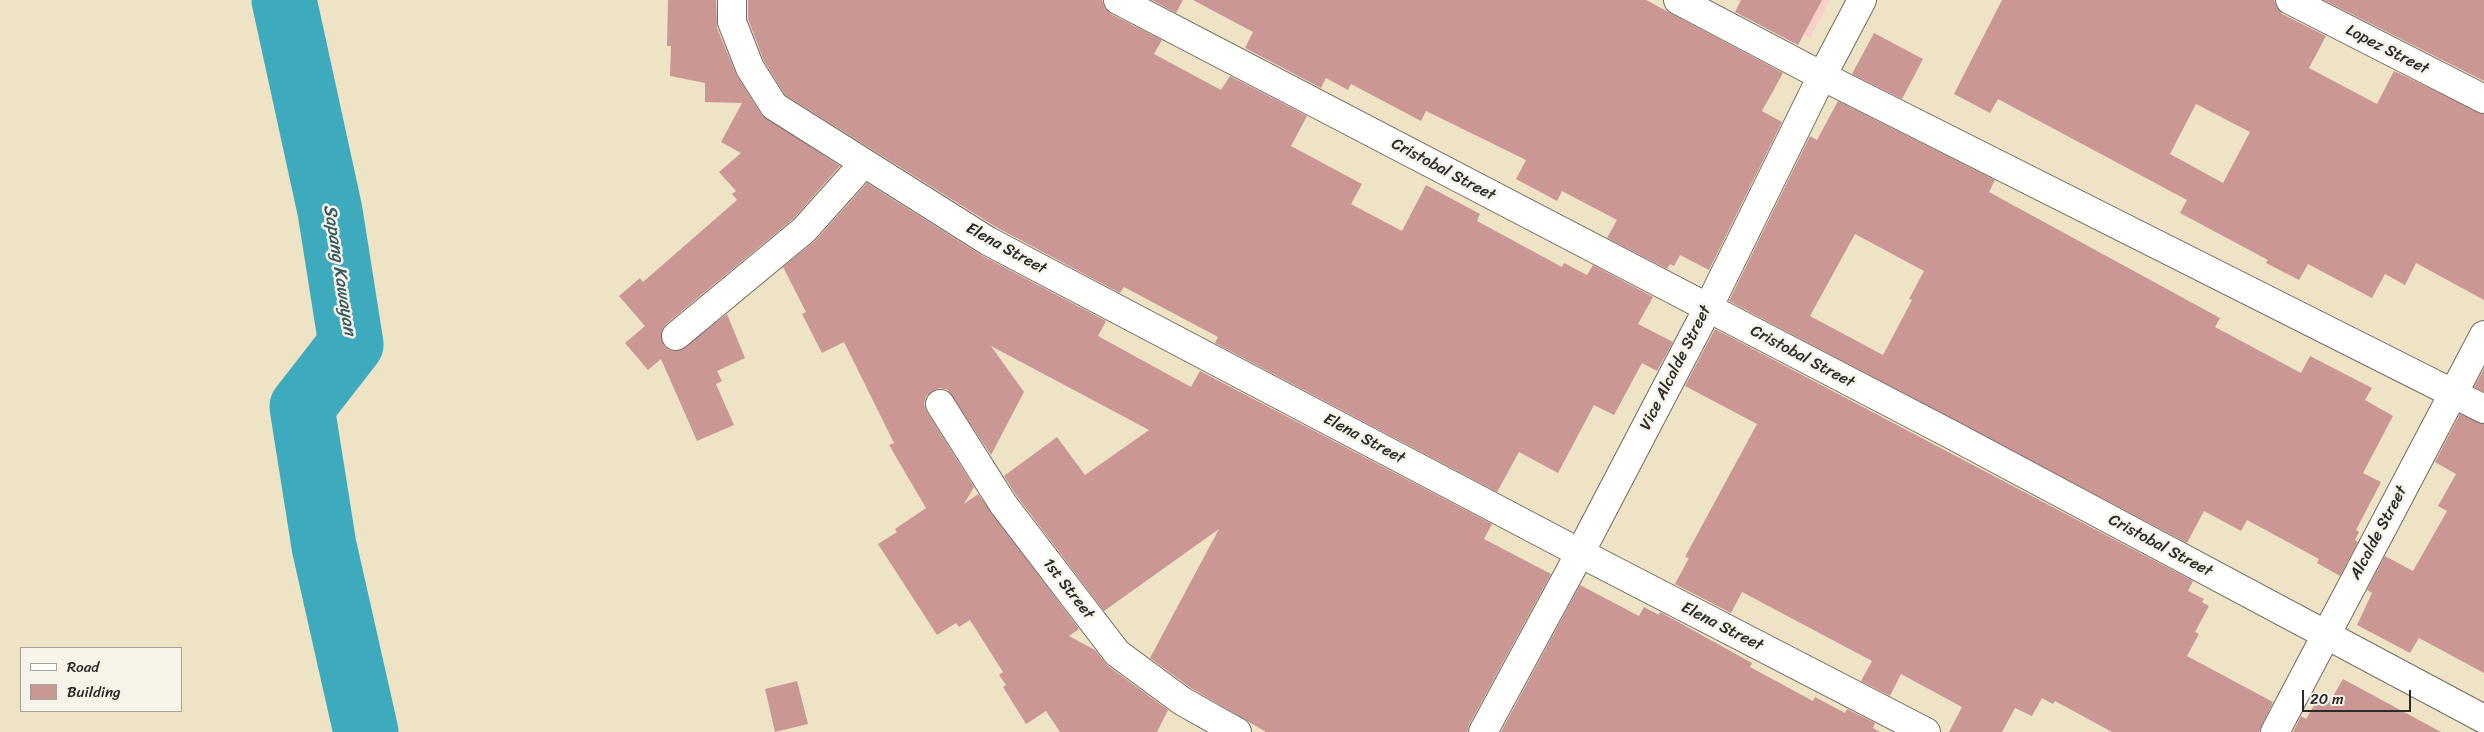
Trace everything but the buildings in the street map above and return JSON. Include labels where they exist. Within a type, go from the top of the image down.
[{"type":"street","name":"Elena Street","points":[[732,0],[732,22],[750,68],[774,106],[988,241],[1580,553],[1926,732]]},
{"type":"street","name":"Cristobal Street","points":[[1118,0],[1954,436],[2484,719]]},
{"type":"street","points":[[1678,0],[1822,76],[2484,409]]},
{"type":"street","name":"Vice Alcalde Street","points":[[1483,732],[1580,553],[1708,308],[1822,76],[1862,0]]},
{"type":"street","name":"Lopez Street","points":[[2290,0],[2484,99]]},
{"type":"street","points":[[676,336],[804,230],[864,163]]},
{"type":"street","name":"Alcalde Street","points":[[2276,732],[2484,335]]},
{"type":"street","name":"1st Street","points":[[940,404],[1003,504],[1117,653],[1182,701],[1237,732]]},
{"type":"shaded area","points":[[1735,0],[1830,0],[1810,38]]},
{"type":"waterway","name":"Sapang Kawayan","points":[[284,0],[330,211],[351,344],[302,407],[324,546],[366,732]]}]
